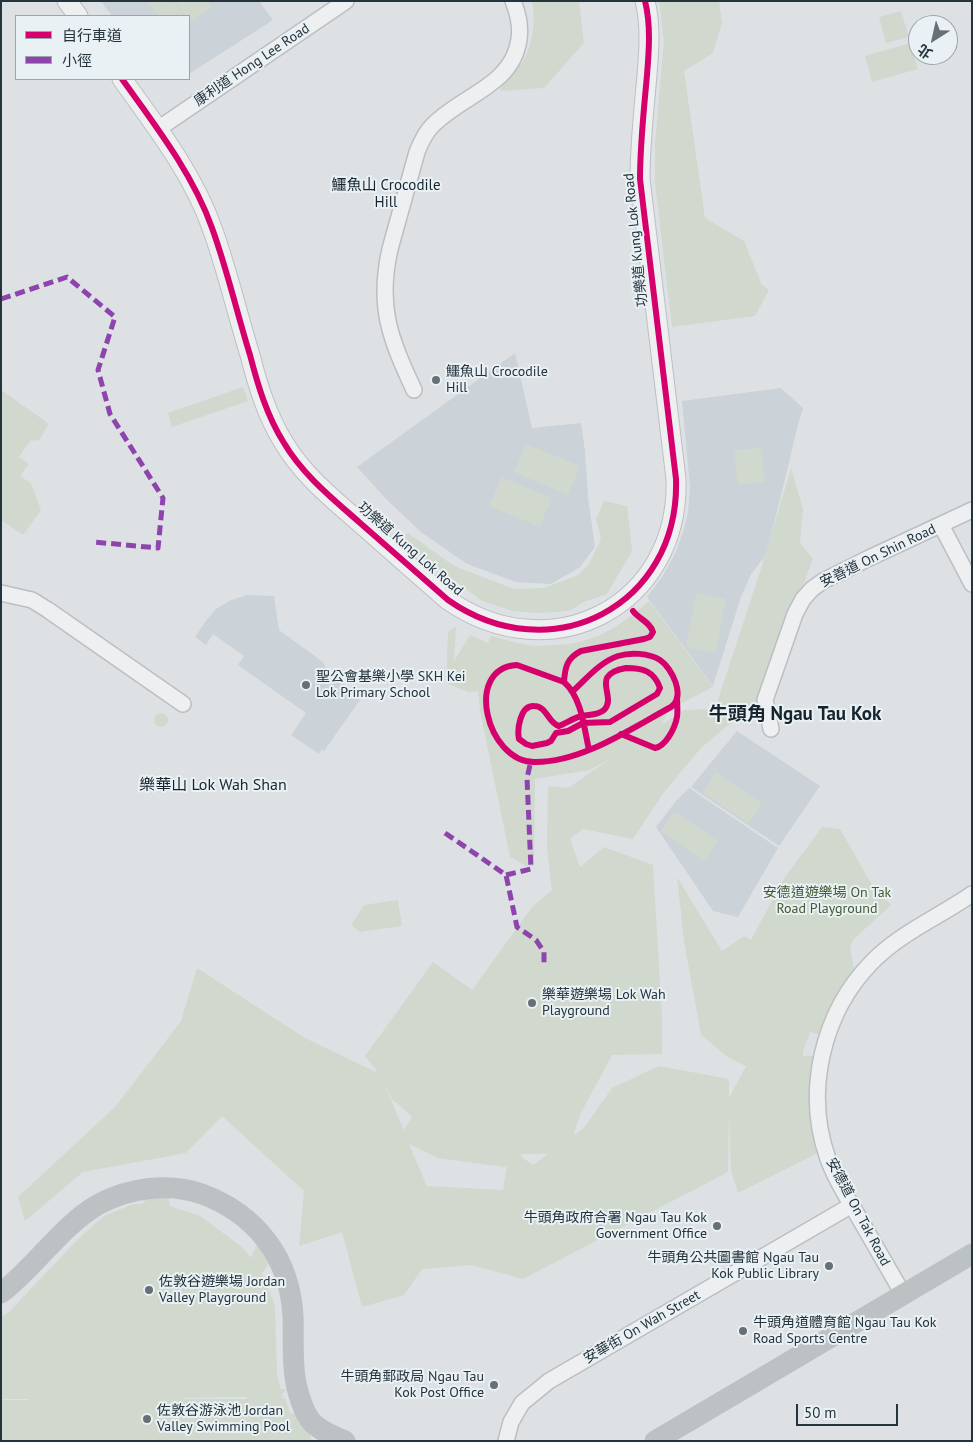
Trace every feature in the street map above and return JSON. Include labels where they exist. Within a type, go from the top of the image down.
[{"type":"main road","points":[[1,1293],[19,1278],[74,1222],[87,1211],[101,1203],[118,1196],[152,1188],[182,1188],[213,1198],[246,1218],[260,1231],[276,1255],[291,1298],[296,1386],[302,1404],[314,1425],[336,1439]]},
{"type":"main road","points":[[655,1441],[972,1254]]},
{"type":"street","points":[[67,1],[77,15]]},
{"type":"street","name":"康利道 Hong Lee Road","points":[[158,129],[346,1]]},
{"type":"street","points":[[414,390],[397,355],[386,314],[385,281],[390,249],[417,152],[423,138],[437,122],[499,78],[514,58],[520,33],[519,20],[513,1]]},
{"type":"street","name":"功樂道 Kung Lok Road","points":[[123,80],[158,129],[185,172],[208,216],[266,405],[275,428],[302,470],[448,600],[470,614],[494,624],[520,630],[546,630],[584,622],[618,604],[638,587],[654,566],[666,543],[675,505],[676,479],[640,179],[640,154],[649,44],[648,17],[645,1]]},
{"type":"street","name":"安善道 On Shin Road","points":[[771,729],[765,700],[795,614],[803,599],[812,589],[823,581],[972,510]]},
{"type":"street","points":[[941,525],[972,584]]},
{"type":"street","points":[[1,593],[32,600],[183,704]]},
{"type":"street","name":"安德道 On Tak Road","points":[[903,1294],[839,1184],[828,1159],[819,1120],[818,1077],[827,1036],[838,1010],[871,963],[893,944],[972,894]]},
{"type":"street","name":"安華街 On Wah Street","points":[[506,1441],[511,1422],[522,1403],[549,1382],[852,1205]]},
{"type":"shaded area","points":[[101,1],[259,1],[273,20],[190,73],[190,15],[111,15]]},
{"type":"shaded area","points":[[515,353],[532,428],[581,423],[595,547],[580,567],[551,584],[516,582],[467,564],[421,532],[387,500],[357,467]]},
{"type":"shaded area","points":[[781,388],[803,408],[766,555],[751,574],[741,597],[713,686],[647,597],[662,577],[675,554],[688,513],[690,487],[682,401]]},
{"type":"shaded area","name":"聖公會基樂小學 SKH Kei Lok Primary School","points":[[247,595],[274,596],[279,630],[323,662],[328,673],[362,697],[324,751],[322,749],[319,754],[291,735],[306,713],[238,665],[244,656],[213,634],[206,645],[195,637],[216,609],[231,600]]},
{"type":"shaded area","points":[[737,731],[820,786],[779,846],[691,787]]},
{"type":"shaded area","points":[[689,788],[778,848],[738,917],[713,911],[656,827],[676,801]]},
{"type":"green space","points":[[148,1],[173,1],[183,15],[158,15]]},
{"type":"green space","points":[[175,1],[208,1],[212,7],[190,22],[190,15],[184,15]]},
{"type":"green space","points":[[532,1],[579,1],[584,43],[544,88],[500,91],[503,83],[524,60],[530,44],[534,17]]},
{"type":"green space","points":[[659,1],[719,1],[722,23],[713,53],[684,71],[705,218],[744,241],[762,285],[769,290],[755,316],[672,327],[655,183],[655,143],[664,41]]},
{"type":"green space","points":[[901,11],[908,37],[886,43],[879,17]]},
{"type":"green space","points":[[908,44],[908,65],[917,65],[918,69],[872,82],[865,56]]},
{"type":"green space","points":[[243,387],[248,401],[172,427],[168,413]]},
{"type":"green space","points":[[1,391],[49,424],[39,440],[30,441],[19,457],[29,464],[20,476],[31,483],[41,510],[23,535],[1,520]]},
{"type":"green space","points":[[526,444],[580,466],[568,495],[514,472]]},
{"type":"green space","points":[[761,448],[765,482],[738,485],[734,450]]},
{"type":"green space","name":"安德道遊樂場 On Tak Road Playground","points":[[791,468],[803,509],[800,543],[813,559],[762,697],[702,747],[665,791],[633,839],[583,829],[570,839],[580,867],[604,847],[653,865],[662,1016],[662,1054],[612,1055],[581,1113],[573,1136],[583,1129],[612,1088],[659,1066],[729,1079],[729,1098],[746,1066],[729,1058],[701,1035],[684,941],[677,877],[722,951],[744,936],[751,940],[783,880],[822,827],[840,829],[872,885],[891,905],[854,939],[850,946],[854,971],[828,1037],[810,1032],[803,1051],[803,1056],[825,1055],[824,1150],[738,1193],[731,1171],[729,1116],[728,1172],[523,1279],[471,1265],[422,1269],[404,1295],[362,1307],[342,1232],[299,1246],[304,1191],[222,1116],[186,1153],[83,1172],[25,1221],[18,1197],[116,1106],[181,1021],[197,968],[305,1038],[378,1073],[365,1056],[433,962],[472,990],[532,907],[552,890],[547,849],[548,786],[568,788],[610,759],[590,770],[535,779],[534,866],[526,866],[510,857],[480,711],[478,691],[468,692],[446,683],[448,632],[456,626],[454,661],[470,635],[488,643],[491,636],[532,646],[581,642],[616,627],[649,601],[713,687],[670,709],[661,725],[684,710],[715,709],[761,569]],"holes":[[[385,1086],[392,1099],[412,1117],[404,1130]],[[409,1144],[438,1158],[504,1167],[507,1165],[503,1190],[427,1186]],[[522,1154],[548,1154],[533,1165],[520,1156]]]},
{"type":"green space","points":[[501,477],[552,498],[540,527],[489,506]]},
{"type":"green space","points":[[604,501],[627,506],[632,551],[607,594],[584,602],[571,610],[537,613],[513,611],[482,601],[397,538],[408,533],[454,566],[514,589],[544,588],[578,575],[589,564],[601,539],[596,519]]},
{"type":"green space","points":[[696,593],[726,599],[716,653],[686,647]]},
{"type":"green space","points":[[158,713],[164,713],[168,720],[164,727],[158,727],[154,723],[154,717]]},
{"type":"green space","points":[[716,772],[762,803],[749,824],[703,793]]},
{"type":"green space","points":[[674,811],[718,841],[704,861],[661,831]]},
{"type":"green space","points":[[398,900],[402,926],[360,932],[351,925],[364,905]]},
{"type":"green space","name":"佐敦谷遊樂場 Jordan Valley Playground","points":[[152,1193],[168,1194],[170,1206],[200,1216],[242,1247],[251,1258],[259,1240],[271,1261],[262,1273],[275,1306],[277,1375],[281,1389],[287,1389],[282,1394],[283,1397],[279,1398],[285,1398],[290,1413],[309,1414],[311,1441],[1,1441],[1,1400],[28,1399],[1,1399],[1,1317],[8,1313],[78,1239],[104,1216],[133,1204],[142,1204]],"holes":[[[246,1397],[247,1399],[186,1399],[179,1398]]]},
{"type":"marked path","points":[[1,299],[67,277],[115,317],[98,370],[110,414],[163,498],[158,548],[94,542]]},
{"type":"marked path","points":[[506,875],[531,869],[527,778],[530,765]]},
{"type":"marked path","points":[[445,833],[506,875],[517,927],[536,940],[544,952],[544,966]]},
{"type":"cycle path","points":[[123,80],[172,150],[195,188],[212,228],[264,401],[278,433],[300,465],[328,495],[448,600],[488,621],[528,629],[566,627],[602,614],[633,592],[657,562],[672,524],[676,479],[640,179],[641,140],[649,47],[649,28],[645,1]]},
{"type":"cycle path","points":[[564,682],[565,672],[570,660],[581,651],[650,637],[653,632],[652,629],[633,611]]},
{"type":"cycle path","points":[[573,691],[605,662],[628,654],[645,655],[660,660],[669,669],[676,682],[677,696],[671,707],[605,743],[587,751],[552,761],[534,762],[518,758],[504,747],[494,732],[488,715],[486,697],[490,681],[500,670],[517,665],[564,682],[575,696],[579,705],[589,750]]},
{"type":"cycle path","points":[[626,668],[643,670],[651,674],[658,682],[660,688],[657,694],[610,722],[583,723],[568,731],[556,733],[551,741],[547,743],[532,746],[519,739],[520,719],[525,709],[529,707],[534,706],[542,709],[552,722],[559,726],[578,717],[601,712],[604,710],[608,699],[606,686],[608,676],[615,671],[626,668]]},
{"type":"cycle path","points":[[621,734],[655,748],[659,747],[669,736],[676,721],[677,697]]},
{"type":"place","name":"鱷魚山 Crocodile Hill","points":[[436,380]]},
{"type":"place","name":"聖公會基樂小學 SKH Kei Lok Primary School","points":[[306,685]]},
{"type":"place","name":"樂華遊樂場 Lok Wah Playground","points":[[532,1003]]},
{"type":"place","name":"牛頭角政府合署 Ngau Tau Kok Government Office","points":[[717,1226]]},
{"type":"place","name":"牛頭角公共圖書館 Ngau Tau Kok Public Library","points":[[829,1266]]},
{"type":"place","name":"佐敦谷遊樂場 Jordan Valley Playground","points":[[149,1290]]},
{"type":"place","name":"牛頭角道體育館 Ngau Tau Kok Road Sports Centre","points":[[743,1331]]},
{"type":"place","name":"牛頭角郵政局 Ngau Tau Kok Post Office","points":[[494,1385]]},
{"type":"place","name":"佐敦谷游泳池 Jordan Valley Swimming Pool","points":[[147,1419]]},
{"type":"district","name":"鱷魚山 Crocodile Hill","points":[[386,194]]},
{"type":"district","name":"牛頭角 Ngau Tau Kok","points":[[795,715]]},
{"type":"district","name":"樂華山 Lok Wah Shan","points":[[213,785]]}]
